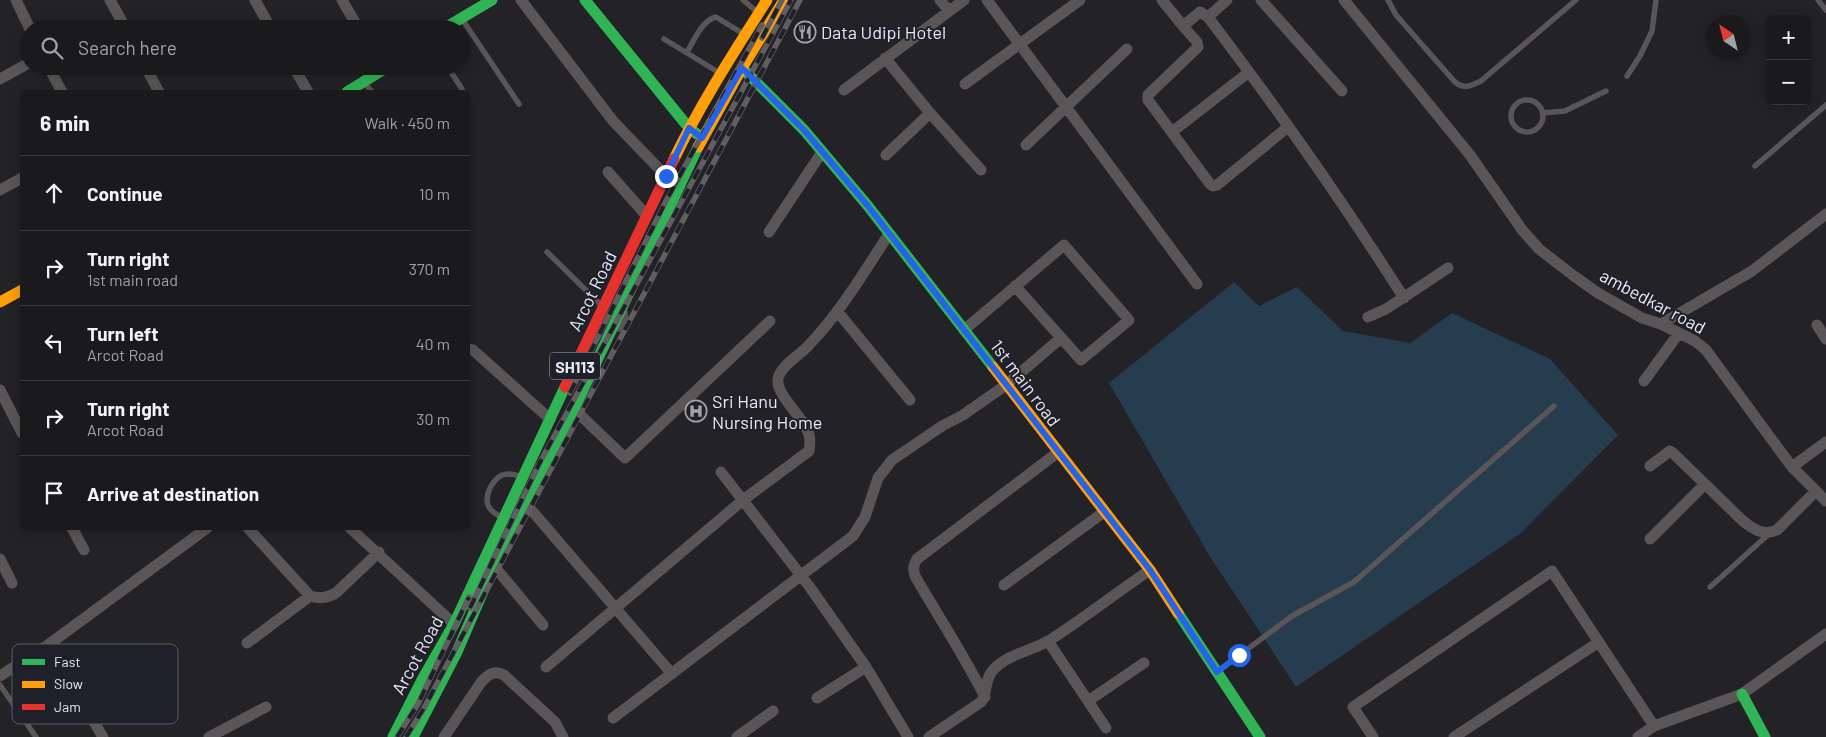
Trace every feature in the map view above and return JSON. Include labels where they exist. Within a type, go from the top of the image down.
[{"type":"main road","points":[[458,20],[492,0]]},
{"type":"main road","points":[[585,0],[689,128],[702,138]]},
{"type":"main road","name":"Arcot Road","points":[[393,737],[423,678],[454,624],[512,498],[689,128],[720,74],[767,0]]},
{"type":"main road","name":"Arcot Road","points":[[413,737],[456,654],[494,566],[527,505],[574,409],[702,138],[784,0]]},
{"type":"main road","name":"1st main road","points":[[742,68],[804,130],[889,234],[1150,570],[1260,737]]},
{"type":"main road","points":[[350,90],[374,75]]},
{"type":"main road","points":[[659,190],[674,196]]},
{"type":"main road","points":[[0,302],[20,291]]},
{"type":"main road","points":[[1742,694],[1765,737]]},
{"type":"street","points":[[16,0],[26,20]]},
{"type":"street","points":[[110,0],[121,20]]},
{"type":"street","points":[[255,0],[267,20]]},
{"type":"street","points":[[342,0],[354,20]]},
{"type":"street","points":[[521,0],[613,121],[666,176]]},
{"type":"street","points":[[940,0],[949,11]]},
{"type":"street","points":[[844,90],[964,0]]},
{"type":"street","points":[[987,0],[1197,284]]},
{"type":"street","points":[[965,84],[1080,0]]},
{"type":"street","points":[[1162,0],[1197,42],[1198,47],[1148,95],[1148,100],[1213,186],[1217,185],[1288,128]]},
{"type":"street","points":[[1208,17],[1227,0]]},
{"type":"street","points":[[1261,0],[1342,92]]},
{"type":"street","name":"ambedkar road","points":[[1344,0],[1470,155],[1523,232],[1539,249],[1598,293],[1642,318],[1661,324],[1695,341],[1706,350],[1792,468],[1826,501]]},
{"type":"street","points":[[1183,26],[1200,12],[1208,17],[1372,247],[1404,298]]},
{"type":"street","points":[[1026,145],[1127,49]]},
{"type":"street","points":[[885,58],[981,170]]},
{"type":"street","points":[[0,79],[20,68]]},
{"type":"street","points":[[1172,132],[1249,72]]},
{"type":"street","points":[[53,75],[61,90]]},
{"type":"street","points":[[150,75],[158,90]]},
{"type":"street","points":[[298,75],[307,90]]},
{"type":"street","points":[[886,155],[930,112]]},
{"type":"street","points":[[768,232],[822,152]]},
{"type":"street","points":[[608,172],[647,216]]},
{"type":"street","points":[[0,190],[20,179]]},
{"type":"street","points":[[1661,324],[1752,271],[1826,214]]},
{"type":"street","points":[[546,666],[742,500],[809,451],[808,431],[780,390],[778,381],[780,372],[809,346],[837,311],[889,234]]},
{"type":"street","points":[[964,330],[1015,286],[1064,245],[1129,320],[1081,360],[1015,286]]},
{"type":"street","points":[[1368,317],[1404,298],[1448,268]]},
{"type":"street","points":[[837,311],[910,400]]},
{"type":"street","points":[[574,409],[625,458],[770,322]]},
{"type":"street","points":[[1817,325],[1826,338]]},
{"type":"street","points":[[1644,381],[1678,333]]},
{"type":"street","points":[[612,718],[853,536],[865,516],[878,478],[892,460],[942,426],[963,416],[1006,385],[1061,338]]},
{"type":"street","points":[[470,349],[473,350],[550,419]]},
{"type":"street","points":[[0,390],[20,429]]},
{"type":"street","points":[[1792,468],[1826,442]]},
{"type":"street","points":[[1650,466],[1670,451],[1744,522],[1756,531],[1763,533],[1777,530],[1816,491]]},
{"type":"street","points":[[985,697],[969,666],[915,576],[914,564],[917,559],[1058,452]]},
{"type":"street","points":[[721,472],[801,575],[866,667],[908,737]]},
{"type":"street","points":[[1650,539],[1705,484]]},
{"type":"street","points":[[512,498],[527,505],[616,606],[672,674]]},
{"type":"street","points":[[1004,585],[1104,512]]},
{"type":"street","points":[[73,530],[84,550]]},
{"type":"street","points":[[49,644],[204,530]]},
{"type":"street","points":[[250,530],[310,596],[320,598],[336,593],[379,552]]},
{"type":"street","points":[[352,530],[379,552],[454,624]]},
{"type":"street","points":[[0,560],[12,583]]},
{"type":"street","points":[[494,566],[543,625]]},
{"type":"street","points":[[929,737],[982,702],[985,697],[986,682],[992,671],[1004,661],[1048,641],[1150,570]]},
{"type":"street","points":[[1373,737],[1353,707],[1552,572],[1654,726]]},
{"type":"street","points":[[248,643],[310,596]]},
{"type":"street","points":[[1638,737],[1654,726],[1742,694],[1826,634]]},
{"type":"street","points":[[1048,641],[1106,728]]},
{"type":"street","points":[[1454,737],[1599,642]]},
{"type":"street","points":[[1088,701],[1144,663]]},
{"type":"street","points":[[817,698],[866,667]]},
{"type":"street","points":[[0,676],[12,668]]},
{"type":"street","points":[[444,737],[482,681],[494,672],[504,675],[555,722],[563,737]]},
{"type":"street","points":[[209,737],[266,707]]},
{"type":"street","points":[[737,737],[773,711]]},
{"type":"street","points":[[95,724],[103,737]]},
{"type":"street","points":[[946,727],[952,737]]},
{"type":"lane","points":[[743,0],[758,14]]},
{"type":"lane","points":[[1388,0],[1393,10],[1454,81],[1459,86],[1464,87],[1481,81],[1576,0]]},
{"type":"lane","points":[[1627,76],[1640,56],[1652,31],[1656,0]]},
{"type":"lane","points":[[1818,0],[1826,10]]},
{"type":"lane","points":[[687,52],[703,26],[711,18],[716,17],[745,35]]},
{"type":"lane","points":[[470,31],[519,104]]},
{"type":"lane","points":[[664,39],[720,74]]},
{"type":"lane","points":[[453,75],[462,89]]},
{"type":"lane","points":[[364,82],[370,90]]},
{"type":"lane","points":[[1542,112],[1565,111],[1606,91]]},
{"type":"lane","points":[[1526,100],[1537,102],[1542,112],[1541,124],[1537,129],[1528,133],[1517,130],[1512,120],[1514,106],[1526,100]]},
{"type":"lane","points":[[1755,166],[1826,105]]},
{"type":"lane","points":[[547,252],[603,307]]},
{"type":"lane","points":[[1217,672],[1292,616],[1354,582],[1554,406]]},
{"type":"lane","points":[[503,518],[494,514],[487,506],[486,498],[492,485],[495,479],[504,474],[522,477]]},
{"type":"lane","points":[[1710,587],[1770,533]]},
{"type":"lane","points":[[0,685],[12,702]]},
{"type":"lane","points":[[27,724],[36,737]]},
{"type":"water","points":[[1234,282],[1259,306],[1297,287],[1343,331],[1410,343],[1452,313],[1550,359],[1618,435],[1521,533],[1296,687],[1209,555],[1109,383]]},
{"type":"railway","points":[[762,38],[782,0]]},
{"type":"railway","points":[[470,608],[539,464],[791,0]]},
{"type":"railway","points":[[406,737],[424,708],[800,0]]},
{"type":"railway","points":[[570,393],[666,201],[762,25]]},
{"type":"railway","points":[[397,737],[418,704],[469,597]]},
{"type":"traffic: fast","points":[[458,20],[492,0]]},
{"type":"traffic: fast","points":[[585,0],[689,128],[697,134]]},
{"type":"traffic: fast","points":[[742,68],[804,130],[868,206],[993,367]]},
{"type":"traffic: fast","points":[[350,90],[374,75]]},
{"type":"traffic: fast","points":[[413,737],[456,654],[494,566],[527,505],[574,409],[698,147]]},
{"type":"traffic: fast","points":[[393,737],[423,678],[454,624],[565,387]]},
{"type":"traffic: fast","points":[[1178,613],[1260,737]]},
{"type":"traffic: fast","points":[[1742,694],[1765,737]]},
{"type":"traffic: slow","points":[[674,159],[730,58],[767,0]]},
{"type":"traffic: slow","points":[[698,147],[742,68],[784,0]]},
{"type":"traffic: slow","points":[[0,302],[20,291]]},
{"type":"traffic: slow","points":[[993,367],[1150,570],[1178,613]]},
{"type":"traffic: jam","points":[[565,387],[674,159]]},
{"type":"place","name":"Data Udipi Hotel","points":[[805,32]]},
{"type":"place","name":"Sri Hanu Nursing Home","points":[[696,411]]},
{"type":"route","points":[[666,176],[689,128],[702,138],[742,68],[804,130],[868,206],[1150,570],[1217,672],[1239,655]]}]
